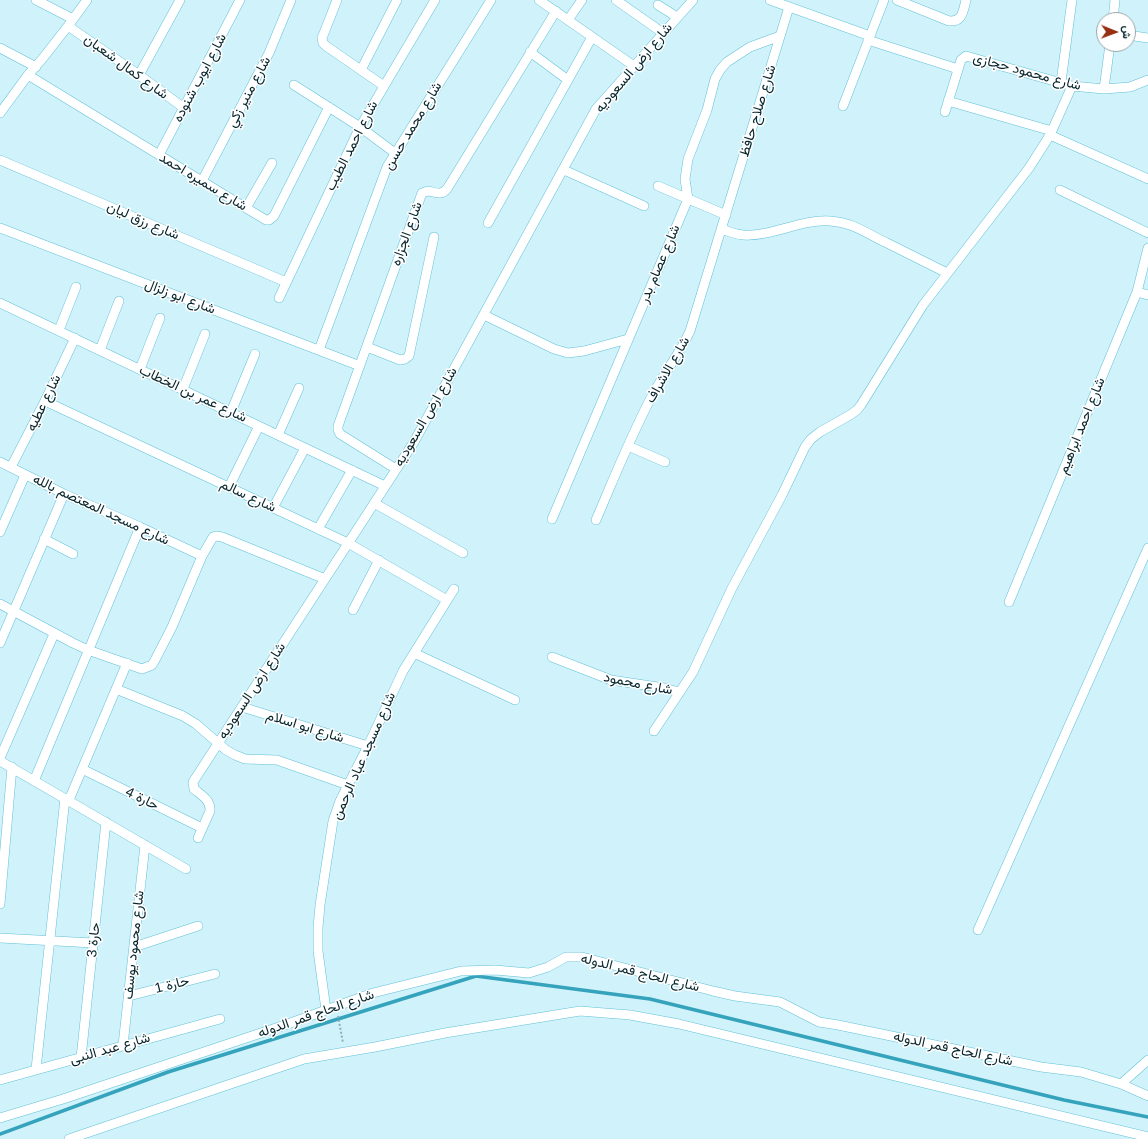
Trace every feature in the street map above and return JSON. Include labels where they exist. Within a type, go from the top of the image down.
[{"type":"street","name":"شارع كمال شعبان","points":[[36,0],[71,22],[184,108]]},
{"type":"street","points":[[1,109],[36,67],[87,0]]},
{"type":"street","points":[[139,75],[180,0]]},
{"type":"street","name":"شارع ايوب شنوده","points":[[159,155],[240,0]]},
{"type":"street","name":"شارع منير زكي","points":[[202,181],[269,53],[291,0]]},
{"type":"street","points":[[337,0],[322,38],[323,43],[384,86]]},
{"type":"street","points":[[361,70],[397,0]]},
{"type":"street","name":"شارع احمد الطيب","points":[[279,298],[360,127],[435,0]]},
{"type":"street","name":"شارع محمد حسن","points":[[319,350],[387,167],[491,0]]},
{"type":"street","points":[[539,0],[634,66]]},
{"type":"street","points":[[568,20],[582,0]]},
{"type":"street","points":[[616,0],[663,33]]},
{"type":"street","name":"شارع ارض السعوديه","points":[[198,838],[210,811],[210,807],[207,800],[195,791],[193,785],[218,743],[414,442],[596,109],[692,0]]},
{"type":"street","points":[[770,0],[869,38],[958,69]]},
{"type":"street","points":[[843,106],[884,0]]},
{"type":"street","points":[[897,0],[950,21],[958,20],[962,14],[966,0]]},
{"type":"street","points":[[1061,82],[1072,0]]},
{"type":"street","points":[[1114,12],[1115,0]]},
{"type":"street","points":[[658,5],[677,17]]},
{"type":"street","name":"شارع صلاح حافظ","points":[[726,215],[789,7]]},
{"type":"street","name":"شارع الجزاره","points":[[396,469],[342,435],[338,430],[338,426],[422,194],[428,191],[438,194],[444,192],[556,11]]},
{"type":"street","points":[[488,223],[592,36]]},
{"type":"street","points":[[688,199],[685,179],[688,159],[707,110],[715,79],[720,70],[727,62],[750,47],[780,36]]},
{"type":"street","points":[[1136,37],[1148,38]]},
{"type":"street","points":[[0,48],[36,67]]},
{"type":"street","points":[[530,52],[568,80]]},
{"type":"street","points":[[1104,89],[1109,52]]},
{"type":"street","name":"شارع محمود حجازى","points":[[945,112],[962,58],[968,56],[1072,86],[1104,89],[1130,87],[1148,80]]},
{"type":"street","name":"شارع سميره احمد","points":[[28,75],[263,219],[269,220],[274,216],[329,107]]},
{"type":"street","points":[[294,85],[360,127],[395,154]]},
{"type":"street","points":[[654,731],[692,672],[732,588],[782,495],[805,447],[811,439],[820,432],[850,415],[861,405],[923,305],[1029,168],[1051,133],[1072,86]]},
{"type":"street","points":[[948,102],[1051,133],[1148,179]]},
{"type":"street","name":"شارع رزق ليان","points":[[0,160],[286,282]]},
{"type":"street","points":[[246,208],[272,163]]},
{"type":"street","points":[[564,170],[644,206]]},
{"type":"street","points":[[658,186],[726,215]]},
{"type":"street","points":[[1060,190],[1148,233]]},
{"type":"street","name":"شارع عصام بدر","points":[[552,519],[688,199]]},
{"type":"street","name":"شارع الاشراف","points":[[596,520],[628,446],[653,394],[680,351],[690,330],[726,215]]},
{"type":"street","points":[[722,229],[732,233],[754,235],[808,223],[829,221],[847,224],[862,229],[884,242],[947,273]]},
{"type":"street","name":"شارع ابو زلزال","points":[[0,228],[360,366]]},
{"type":"street","points":[[367,347],[400,360],[409,356],[434,237]]},
{"type":"street","name":"شارع احمد ابراهيم","points":[[1009,602],[1137,292],[1146,267],[1148,248]]},
{"type":"street","points":[[59,330],[76,287]]},
{"type":"street","points":[[1137,292],[1148,295]]},
{"type":"street","name":"شارع عمر بن الخطاب","points":[[0,302],[385,486]]},
{"type":"street","points":[[100,350],[119,302]]},
{"type":"street","points":[[484,315],[554,349],[568,352],[584,351],[628,339]]},
{"type":"street","points":[[140,369],[160,318]]},
{"type":"street","points":[[183,389],[205,334]]},
{"type":"street","name":"شارع عطيه","points":[[11,467],[75,338]]},
{"type":"street","points":[[231,412],[255,354]]},
{"type":"street","points":[[278,435],[299,388]]},
{"type":"street","name":"شارع سالم","points":[[45,401],[348,543],[447,600]]},
{"type":"street","points":[[229,487],[259,426]]},
{"type":"street","points":[[628,446],[665,462]]},
{"type":"street","points":[[273,508],[305,448]]},
{"type":"street","name":"شارع مسجد المعتصم بالله","points":[[0,462],[64,494],[202,556]]},
{"type":"street","points":[[318,529],[352,470]]},
{"type":"street","points":[[0,532],[25,475]]},
{"type":"street","points":[[0,643],[64,494]]},
{"type":"street","points":[[374,504],[463,553]]},
{"type":"street","points":[[34,780],[140,527]]},
{"type":"street","points":[[0,604],[54,634],[88,650],[142,669],[152,665],[155,660],[172,628],[202,556],[210,540],[216,536],[222,537],[325,579]]},
{"type":"street","points":[[44,539],[72,554]]},
{"type":"street","points":[[978,930],[1148,548]]},
{"type":"street","points":[[352,610],[379,560]]},
{"type":"street","name":"شارع مسجد عباد الرحمن","points":[[326,1010],[318,951],[318,928],[320,905],[333,821],[340,801],[368,746],[394,688],[454,589]]},
{"type":"street","points":[[54,634],[0,759],[12,768],[186,869]]},
{"type":"street","points":[[414,654],[515,700]]},
{"type":"street","name":"شارع محمود","points":[[552,657],[610,680],[664,688],[679,692]]},
{"type":"street","points":[[36,1069],[67,799],[82,769],[127,663]]},
{"type":"street","points":[[116,689],[183,716],[196,724],[226,750],[235,755],[245,759],[276,760],[348,785]]},
{"type":"street","name":"شارع ابو اسلام","points":[[242,707],[368,746]]},
{"type":"street","points":[[0,904],[12,768]]},
{"type":"street","name":"حارة 4","points":[[82,769],[202,828]]},
{"type":"street","name":"حارة 3","points":[[81,1058],[106,822]]},
{"type":"street","name":"شارع محمود يوسف","points":[[123,1045],[145,845]]},
{"type":"street","points":[[134,947],[198,926]]},
{"type":"street","points":[[0,938],[93,943]]},
{"type":"street","name":"شارع الحاج قمر الدوله","points":[[0,1118],[63,1099],[285,1025],[373,993],[461,971],[495,970],[529,973],[548,967],[566,957],[582,957],[735,996],[780,1002],[819,1022],[1040,1067],[1081,1072],[1121,1084],[1148,1096]]},
{"type":"street","name":"حارة 1","points":[[129,996],[215,974]]},
{"type":"street","points":[[69,1139],[304,1059],[445,1033],[580,1011],[630,1016],[686,1026],[1148,1137]]},
{"type":"street","name":"شارع عبد النبى","points":[[0,1080],[220,1019]]},
{"type":"street","points":[[1121,1084],[1148,1060]]},
{"type":"path","points":[[338,1016],[344,1052]]},
{"type":"waterway","points":[[0,1134],[168,1072],[476,976],[650,999],[1064,1100],[1148,1117]]}]
